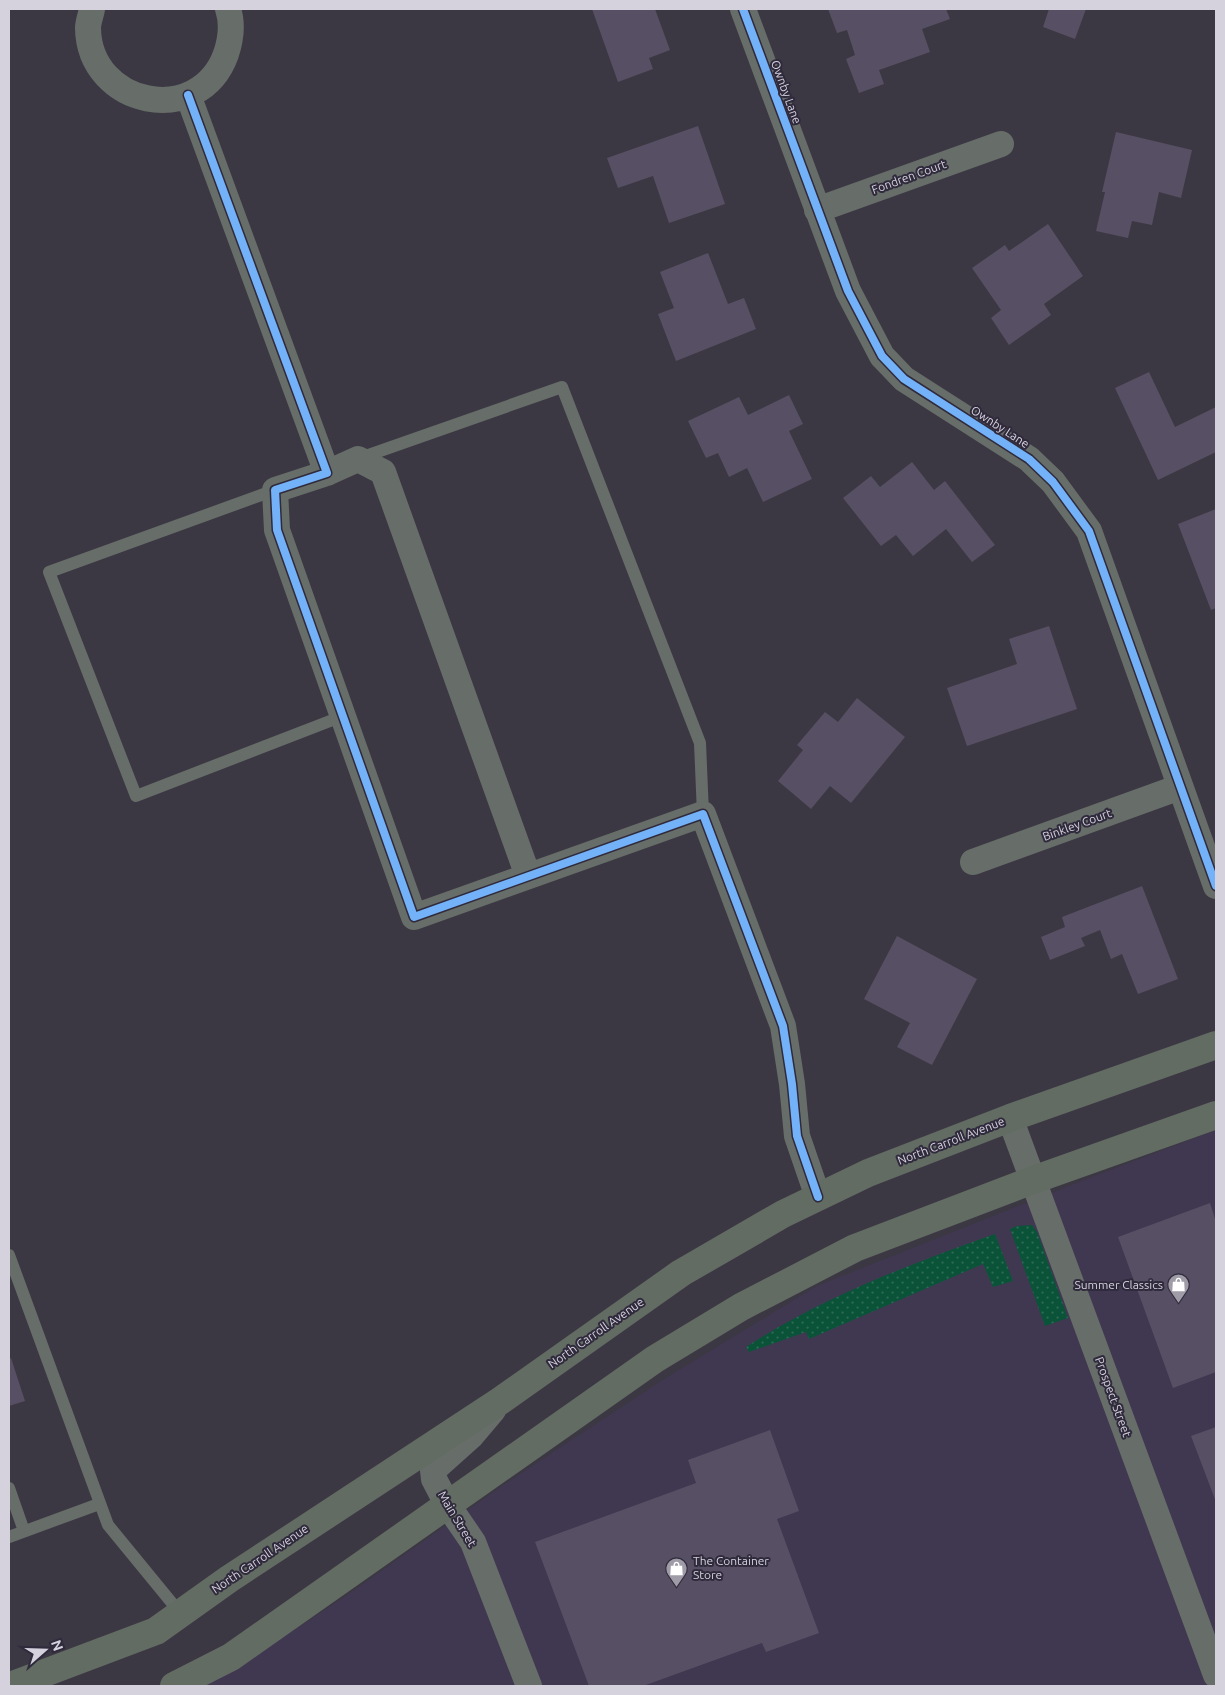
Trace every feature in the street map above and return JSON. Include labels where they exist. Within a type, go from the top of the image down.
[{"type":"main road","name":"North Carroll Avenue","points":[[10,1686],[156,1631],[237,1574],[500,1401],[681,1273],[783,1214],[868,1173],[1010,1118],[1216,1044]]},
{"type":"main road","points":[[174,1686],[231,1657],[655,1359],[741,1307],[855,1248],[1033,1180],[1216,1115]]},
{"type":"street","points":[[92,9],[88,27],[92,50],[102,72],[119,88],[141,98],[165,101],[188,95],[208,82],[222,64],[230,41],[228,9]]},
{"type":"street","name":"Ownby Lane","points":[[743,9],[848,291],[882,356],[904,379],[1029,459],[1053,482],[1089,531],[1216,886]]},
{"type":"street","points":[[188,95],[326,473]]},
{"type":"street","name":"Fondren Court","points":[[817,210],[1002,144]]},
{"type":"street","points":[[528,876],[383,472],[358,459],[326,473],[275,490],[277,530],[414,917],[703,814],[783,1026],[792,1084],[797,1136],[818,1197]]},
{"type":"street","name":"Binkley Court","points":[[973,862],[1180,788]]},
{"type":"street","name":"Prospect Street","points":[[1010,1118],[1216,1675]]},
{"type":"street","name":"Main Street","points":[[500,1401],[471,1436],[433,1470],[434,1479],[447,1504],[472,1542],[529,1686]]},
{"type":"lane","points":[[358,459],[562,387],[700,743],[703,814]]},
{"type":"lane","points":[[275,490],[49,572],[136,796],[343,716]]},
{"type":"lane","points":[[9,1255],[108,1525],[181,1614]]},
{"type":"lane","points":[[9,1488],[24,1531]]},
{"type":"lane","points":[[9,1537],[99,1504]]},
{"type":"shaded area","points":[[1216,1130],[1216,1686],[202,1686],[217,1680],[340,1600],[499,1488],[666,1378],[817,1286]]},
{"type":"green space","points":[[1032,1225],[1037,1232],[1068,1318],[1045,1326],[1010,1229],[1017,1226]]},
{"type":"green space","points":[[995,1234],[1013,1281],[993,1287],[983,1264],[809,1339],[806,1332],[749,1352],[746,1347],[805,1313],[867,1283]]},
{"type":"building","points":[[592,9],[655,9],[670,50],[649,58],[653,69],[618,82]]},
{"type":"building","points":[[828,9],[946,9],[950,19],[922,29],[930,52],[879,70],[884,84],[859,93],[846,59],[855,55],[847,30],[837,33]]},
{"type":"building","points":[[1049,9],[1086,9],[1075,39],[1043,27]]},
{"type":"building","points":[[698,126],[725,204],[669,223],[653,176],[618,188],[607,158]]},
{"type":"building","points":[[1116,132],[1192,150],[1181,198],[1159,192],[1152,225],[1132,221],[1128,238],[1096,231],[1105,192],[1102,192]]},
{"type":"building","points":[[1048,224],[1083,276],[1044,304],[1051,315],[1009,345],[991,318],[1001,310],[972,268],[1005,245],[1009,251]]},
{"type":"building","points":[[708,253],[728,304],[744,298],[756,329],[676,361],[658,314],[674,308],[660,272]]},
{"type":"building","points":[[1149,372],[1175,427],[1216,407],[1216,452],[1158,480],[1115,388]]},
{"type":"building","points":[[789,395],[803,424],[789,431],[812,479],[763,502],[747,468],[729,477],[718,453],[706,458],[688,421],[739,397],[748,415]]},
{"type":"building","points":[[912,462],[934,490],[945,481],[995,545],[972,562],[946,529],[913,556],[896,535],[881,546],[843,498],[871,476],[880,487]]},
{"type":"building","points":[[1216,509],[1216,608],[1211,610],[1178,524]]},
{"type":"building","points":[[1049,626],[1077,709],[967,746],[947,688],[1017,664],[1009,639]]},
{"type":"building","points":[[857,698],[905,737],[851,803],[830,786],[811,809],[778,781],[803,750],[797,745],[825,712],[838,722]]},
{"type":"building","points":[[1142,886],[1178,979],[1138,994],[1122,954],[1111,959],[1100,930],[1081,938],[1085,946],[1050,960],[1041,937],[1065,927],[1062,917]]},
{"type":"building","points":[[897,936],[977,979],[932,1065],[897,1047],[910,1023],[864,999]]},
{"type":"building","name":"Summer Classics","points":[[1210,1203],[1216,1222],[1216,1372],[1173,1388],[1118,1237]]},
{"type":"building","points":[[11,1358],[25,1401],[9,1406],[9,1359]]},
{"type":"building","points":[[1216,1427],[1216,1502],[1191,1436]]},
{"type":"building","name":"The Container Store","points":[[770,1430],[799,1511],[777,1519],[819,1633],[766,1652],[762,1643],[643,1686],[589,1686],[535,1542],[696,1483],[688,1460]]},
{"type":"cycle path","points":[[743,9],[848,291],[882,356],[904,379],[1029,459],[1053,482],[1089,531],[1216,886]]},
{"type":"cycle path","points":[[188,95],[327,473],[275,490],[277,530],[414,917],[703,814],[783,1026],[792,1084],[797,1136],[818,1197]]},
{"type":"place","name":"Summer Classics","points":[[1179,1304]]},
{"type":"place","name":"The Container Store","points":[[677,1587]]}]
